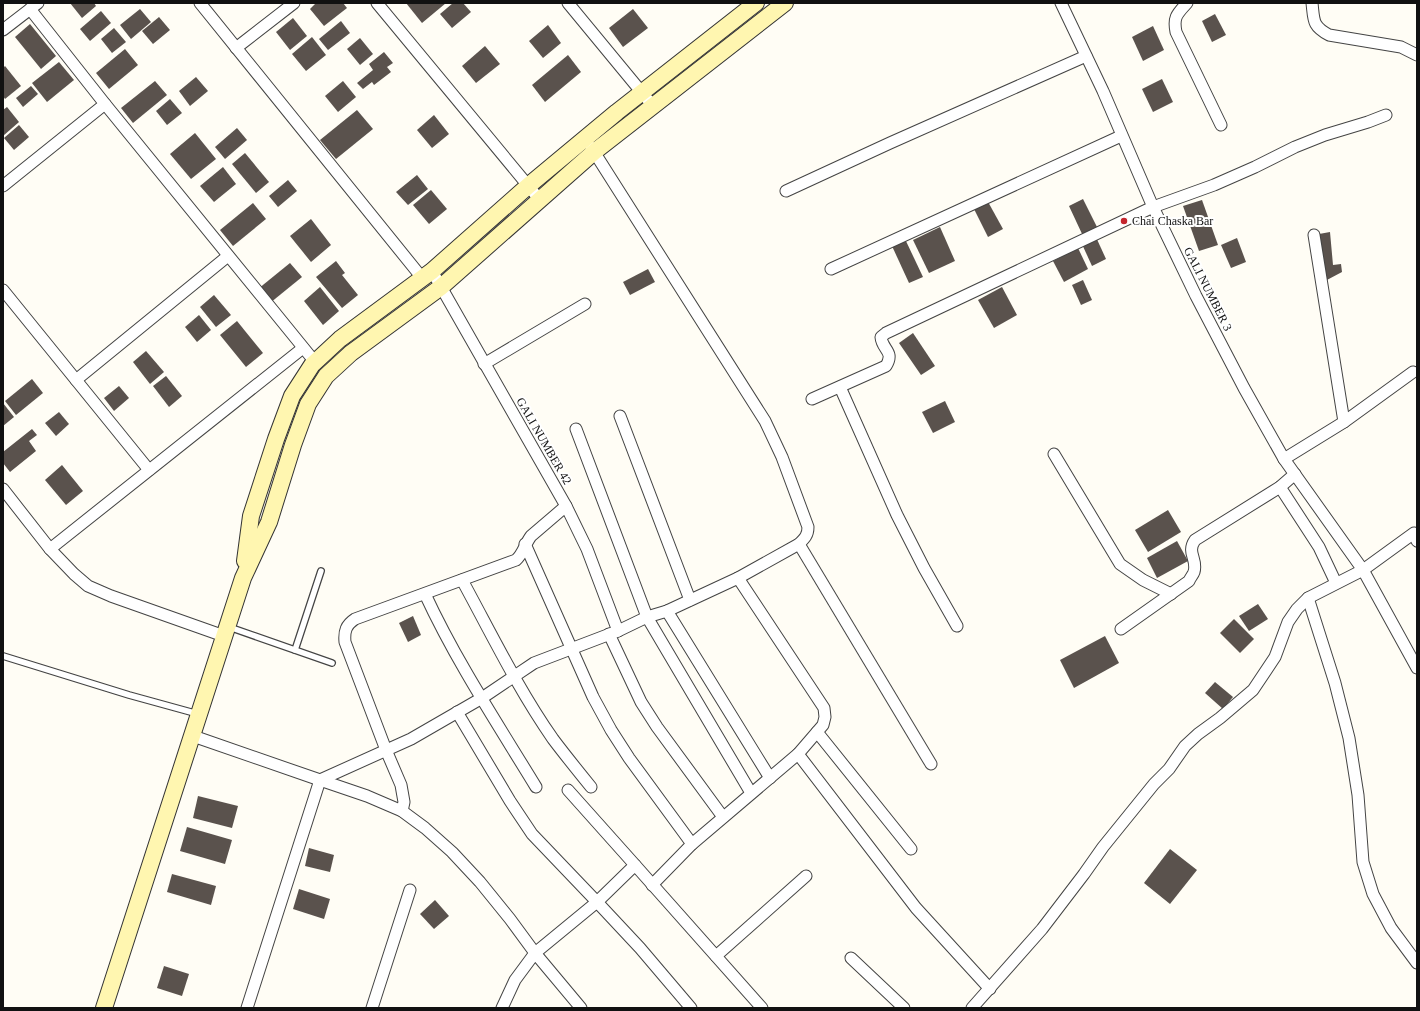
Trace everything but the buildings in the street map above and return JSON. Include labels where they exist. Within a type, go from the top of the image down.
[{"type":"street","name":"GALI NUMBER 42","points":[[200,3],[236,48],[428,275],[441,287],[566,506],[587,549],[613,632],[641,702],[657,727],[723,817]]},
{"type":"street","points":[[236,48],[294,3]]},
{"type":"street","points":[[377,3],[540,200]]},
{"type":"street","points":[[568,3],[653,106]]},
{"type":"street","points":[[243,578],[251,516],[276,439],[292,396],[315,362],[340,339],[428,275],[528,186],[585,138],[756,3]]},
{"type":"street","points":[[104,1008],[243,578],[268,522],[308,404],[326,376],[351,353],[441,287],[594,152],[784,3]]},
{"type":"street","name":"GALI NUMBER 3","points":[[1061,3],[1153,207],[1244,388],[1284,459],[1363,570],[1417,668]]},
{"type":"street","points":[[1187,3],[1178,13],[1174,22],[1176,32],[1221,125]]},
{"type":"street","points":[[1312,3],[1314,20],[1319,29],[1329,35],[1401,48],[1417,55]]},
{"type":"street","points":[[3,30],[34,6],[106,104],[315,362]]},
{"type":"street","points":[[786,191],[1086,56]]},
{"type":"street","points":[[3,186],[106,104]]},
{"type":"street","points":[[812,399],[886,366],[889,360],[889,353],[881,341],[881,337],[886,333],[1153,207],[1214,185],[1295,147],[1325,135],[1386,115]]},
{"type":"street","points":[[831,269],[1121,136]]},
{"type":"street","points":[[247,1008],[320,780],[412,739],[482,698],[514,675],[534,663],[647,617],[667,611],[738,578],[800,544],[808,533],[808,527],[782,457],[765,421],[585,138]]},
{"type":"street","points":[[1314,235],[1344,422]]},
{"type":"street","points":[[76,380],[228,256]]},
{"type":"street","points":[[3,290],[149,470]]},
{"type":"street","points":[[484,364],[585,304]]},
{"type":"street","points":[[50,549],[303,348]]},
{"type":"street","points":[[1284,459],[1344,422],[1412,372]]},
{"type":"street","points":[[840,387],[897,516],[957,626]]},
{"type":"street","points":[[620,416],[690,600]]},
{"type":"street","points":[[576,429],[647,617],[751,793]]},
{"type":"street","points":[[1054,454],[1120,564],[1143,580],[1171,594]]},
{"type":"street","points":[[1121,629],[1189,581],[1194,572],[1194,562],[1190,551],[1195,540],[1280,487],[1296,474]]},
{"type":"street","points":[[1280,487],[1319,547],[1336,583]]},
{"type":"street","points":[[3,489],[50,549],[88,586],[111,596],[226,631]]},
{"type":"street","points":[[402,811],[404,794],[345,642],[344,632],[348,624],[355,619],[516,560],[521,556],[525,544],[531,536],[566,506]]},
{"type":"street","points":[[972,1008],[1052,917],[1103,847],[1154,784],[1169,769],[1185,746],[1253,690],[1275,658],[1288,622],[1297,609],[1308,598],[1363,570],[1414,533],[1417,541]]},
{"type":"street","points":[[525,544],[593,697],[611,730],[692,844]]},
{"type":"street","points":[[800,544],[931,764]]},
{"type":"street","points":[[652,885],[692,844],[798,754],[817,732],[825,717],[824,708],[738,578]]},
{"type":"street","points":[[462,580],[514,675],[553,738],[590,787]]},
{"type":"street","points":[[425,594],[451,646],[536,787]]},
{"type":"street","points":[[1308,598],[1335,683],[1349,738],[1358,795],[1363,862],[1373,894],[1391,928],[1417,963]]},
{"type":"street","points":[[667,611],[770,778]]},
{"type":"street","points":[[457,712],[510,801],[532,834],[645,954],[691,1008]]},
{"type":"street","points":[[817,732],[910,849]]},
{"type":"street","points":[[193,736],[367,796],[402,811],[430,832],[452,852],[480,882],[510,919],[535,954],[581,1008]]},
{"type":"street","points":[[798,754],[916,908],[990,989]]},
{"type":"street","points":[[568,790],[762,1008]]},
{"type":"street","points":[[502,1008],[514,980],[535,954],[597,902],[635,865]]},
{"type":"street","points":[[716,956],[806,876]]},
{"type":"street","points":[[372,1008],[410,890]]},
{"type":"street","points":[[851,958],[904,1008]]},
{"type":"lane","points":[[295,650],[321,571]]},
{"type":"lane","points":[[226,631],[295,650],[332,663]]},
{"type":"lane","points":[[3,656],[199,714]]},
{"type":"place","name":"Chai Chaska Bar","points":[[1124,221]]}]
